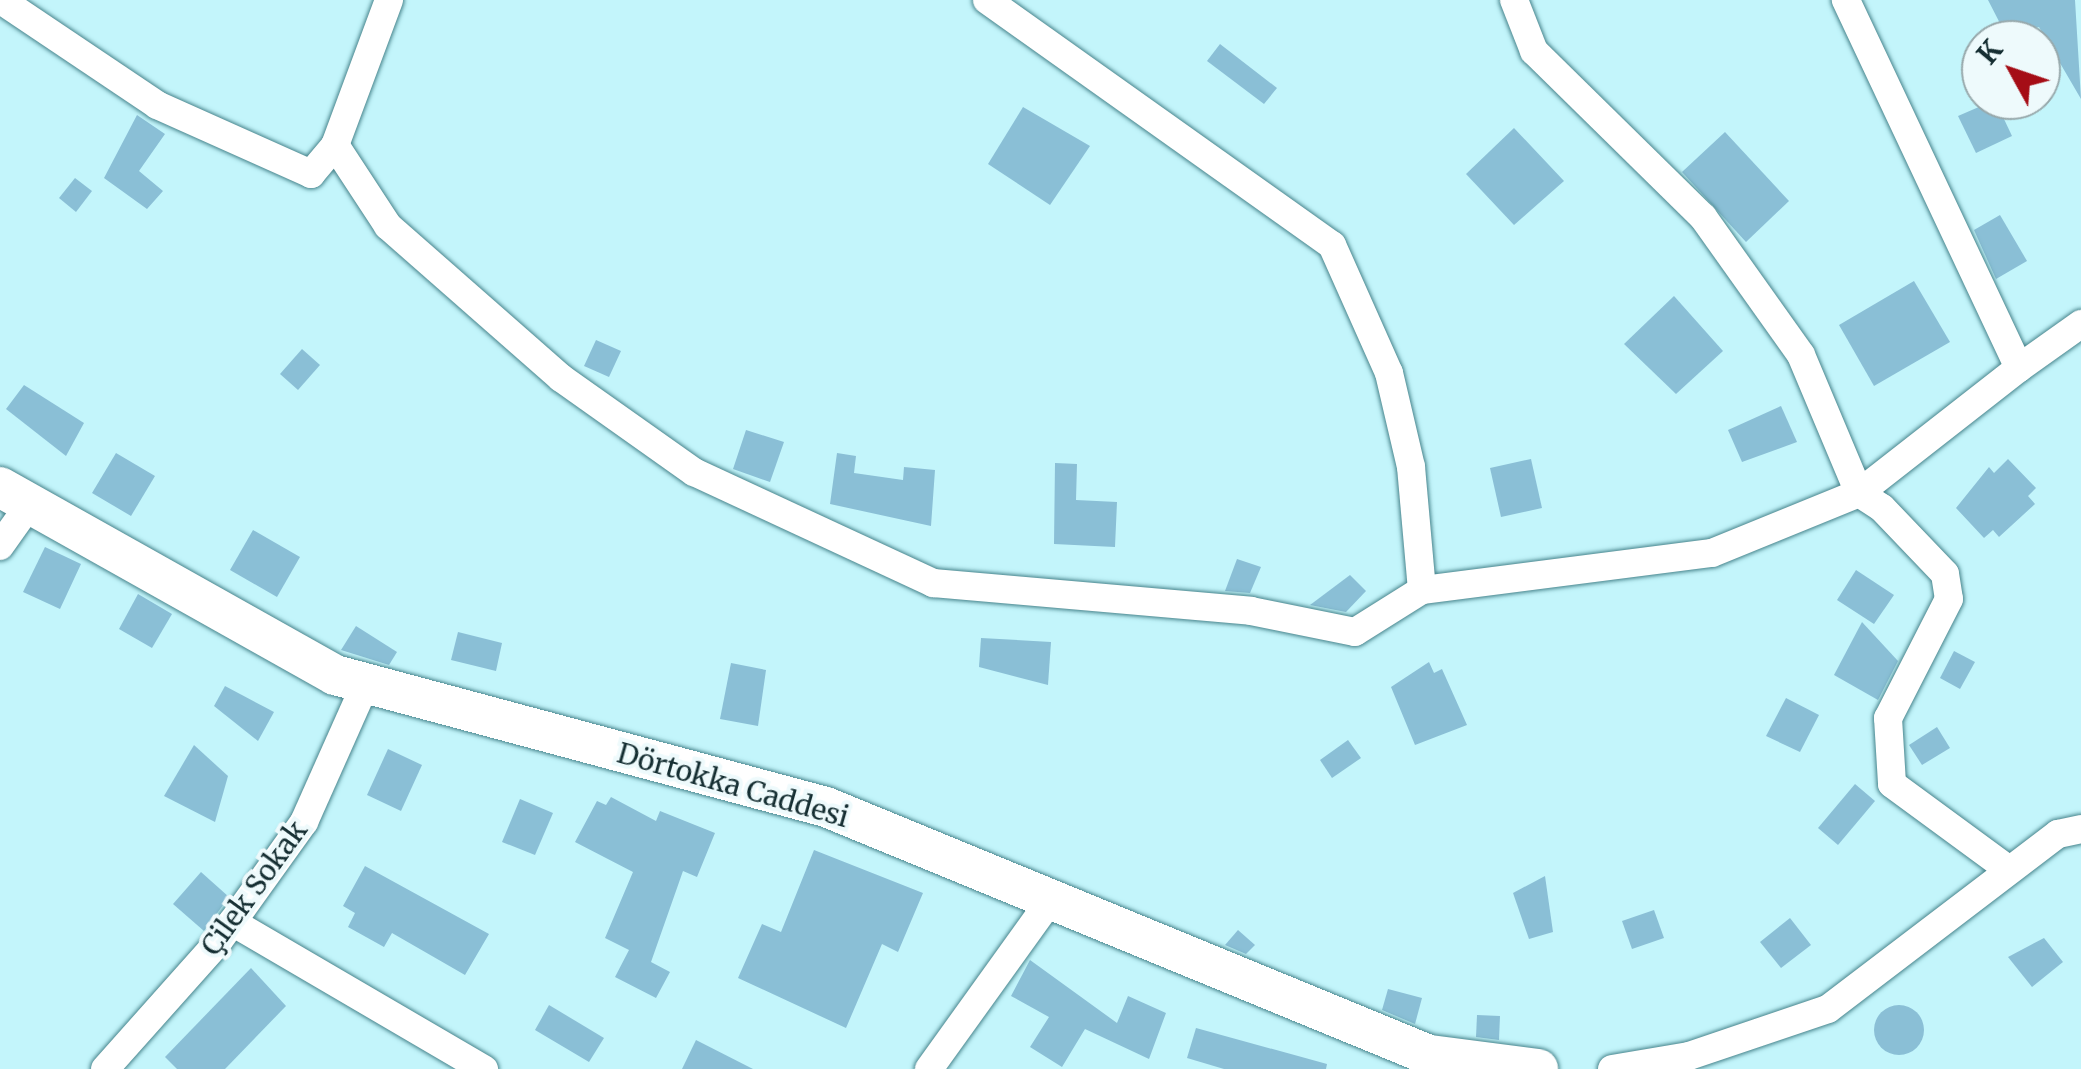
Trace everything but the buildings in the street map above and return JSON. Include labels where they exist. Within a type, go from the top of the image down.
[{"type":"street","points":[[1,0],[157,105],[311,174],[335,144],[389,0]]},
{"type":"street","points":[[987,0],[1332,245],[1389,374],[1412,467],[1422,590]]},
{"type":"street","points":[[1514,0],[1534,51],[1703,217],[1779,324],[1859,493],[1945,574],[1949,599],[1888,718],[1892,784],[2008,870]]},
{"type":"street","points":[[1846,0],[2018,368]]},
{"type":"street","points":[[335,144],[388,226],[561,378],[694,472],[933,582],[1251,611],[1355,632],[1422,590],[1712,552],[1859,493],[2018,368],[2081,324]]},
{"type":"street","points":[[0,546],[16,494]]},
{"type":"street","name":"Dörtokka Caddesi","points":[[16,494],[335,676],[826,806],[1425,1062],[1538,1069]]},
{"type":"street","name":"Çilek Sokak","points":[[105,1069],[232,922],[304,822],[366,683]]},
{"type":"street","points":[[1612,1069],[1688,1056],[1828,1008],[2058,834],[2081,829]]},
{"type":"street","points":[[929,1069],[1048,902]]},
{"type":"street","points":[[232,922],[484,1069]]}]
